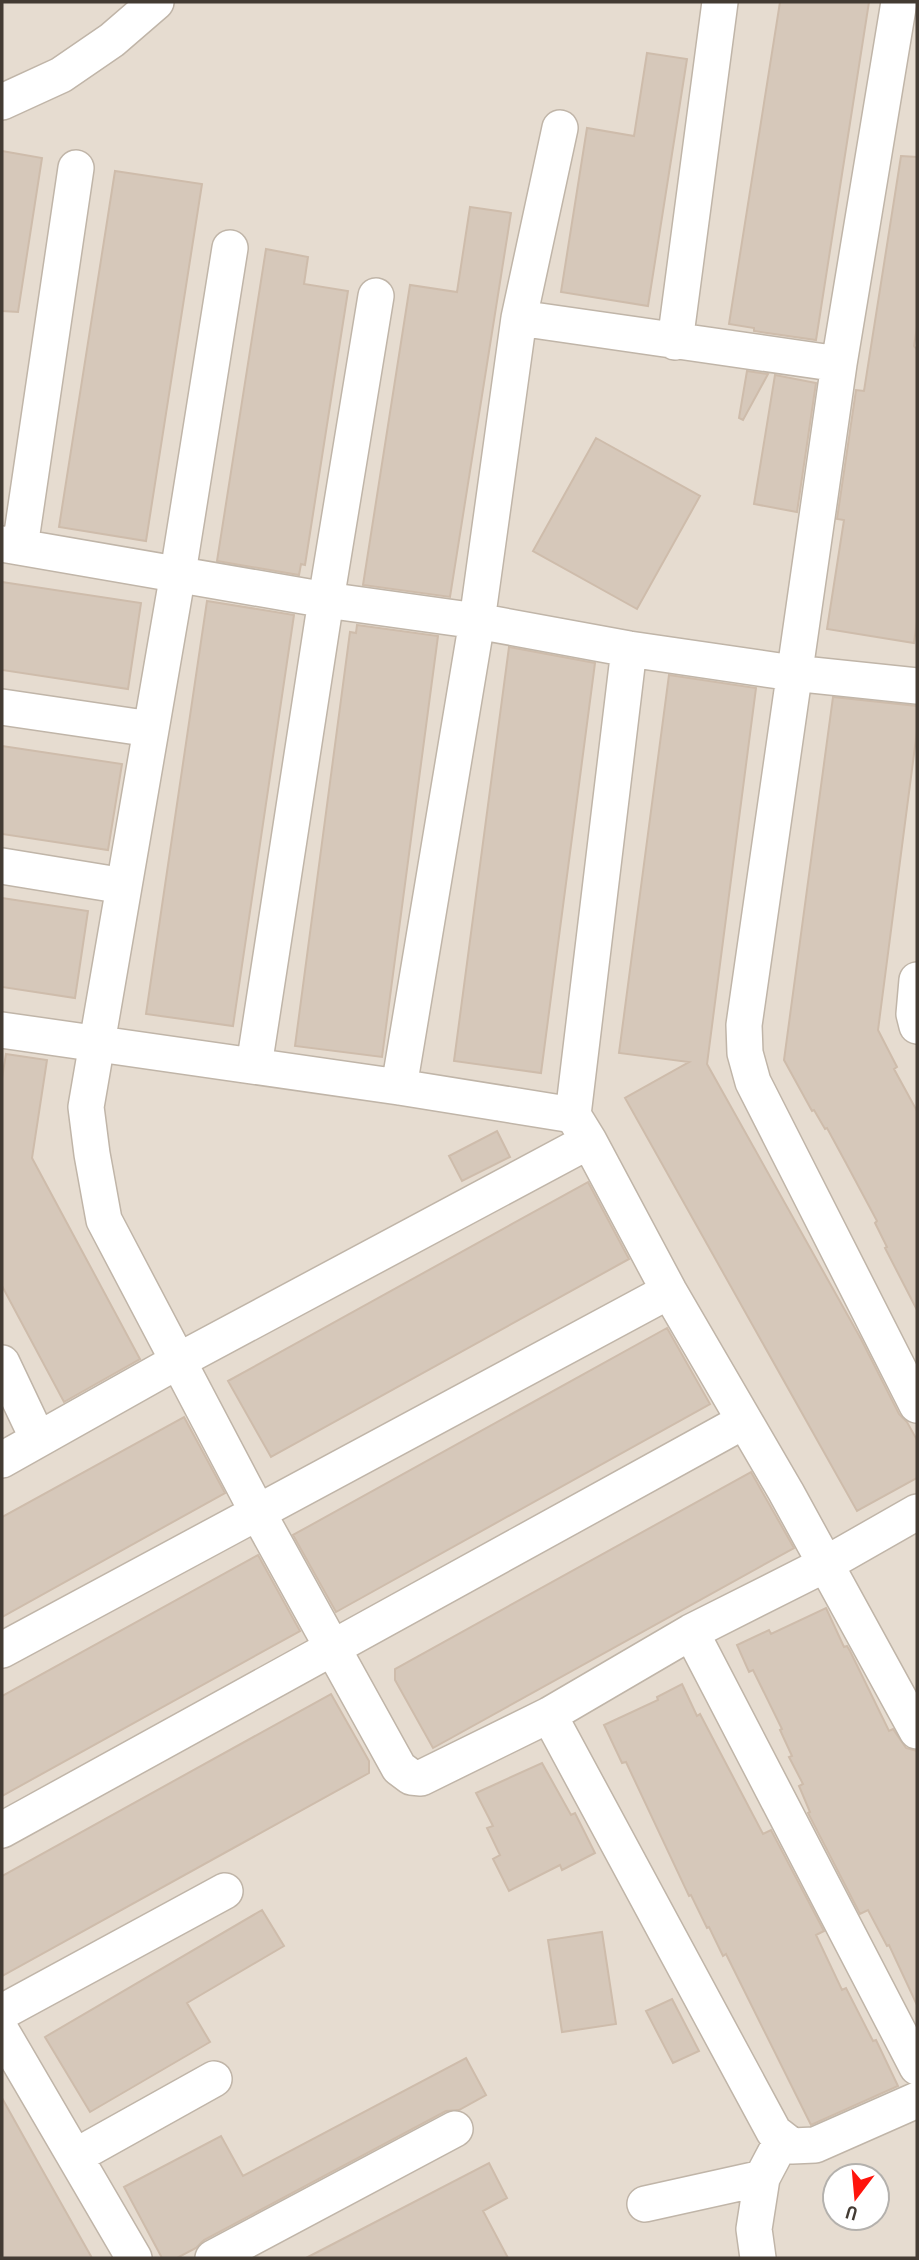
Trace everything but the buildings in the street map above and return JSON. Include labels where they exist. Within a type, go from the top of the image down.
[{"type":"street","points":[[2,102],[61,75],[112,40],[156,2]]},
{"type":"street","points":[[675,342],[720,2]]},
{"type":"street","points":[[898,2],[839,364],[744,1026],[745,1054],[753,1082],[917,1405]]},
{"type":"street","points":[[399,1087],[477,621],[519,318],[560,128]]},
{"type":"street","points":[[76,168],[11,545],[326,600],[477,621],[629,649],[793,673],[917,686]]},
{"type":"street","points":[[230,248],[178,573],[86,1107],[104,1220],[331,1649],[399,1768],[411,1777],[428,1775],[549,1715],[691,1632],[824,1564],[917,1511]]},
{"type":"street","points":[[254,1066],[376,296]]},
{"type":"street","points":[[519,318],[839,364]]},
{"type":"street","points":[[629,649],[581,1128],[669,1291],[786,1492],[917,1731]]},
{"type":"street","points":[[2,707],[151,729]]},
{"type":"street","points":[[2,866],[124,886]]},
{"type":"street","points":[[917,980],[914,1014],[917,1026]]},
{"type":"street","points":[[2,1030],[399,1087],[581,1128]]},
{"type":"street","points":[[2,1460],[178,1362],[581,1128]]},
{"type":"street","points":[[2,1650],[669,1291]]},
{"type":"street","points":[[2,1363],[38,1439]]},
{"type":"street","points":[[2,1830],[744,1421]]},
{"type":"street","points":[[691,1632],[917,2067]]},
{"type":"street","points":[[549,1715],[774,2132],[792,2146],[815,2145],[917,2100]]},
{"type":"street","points":[[2,2012],[225,1891]]},
{"type":"street","points":[[2,2032],[134,2258]]},
{"type":"street","points":[[76,2156],[214,2079]]},
{"type":"street","points":[[213,2258],[455,2129]]},
{"type":"street","points":[[758,2258],[754,2229],[762,2178],[782,2140]]},
{"type":"street","points":[[645,2204],[762,2178]]},
{"type":"shaded area","points":[[2,2],[917,2],[917,2258],[2,2258]]}]
